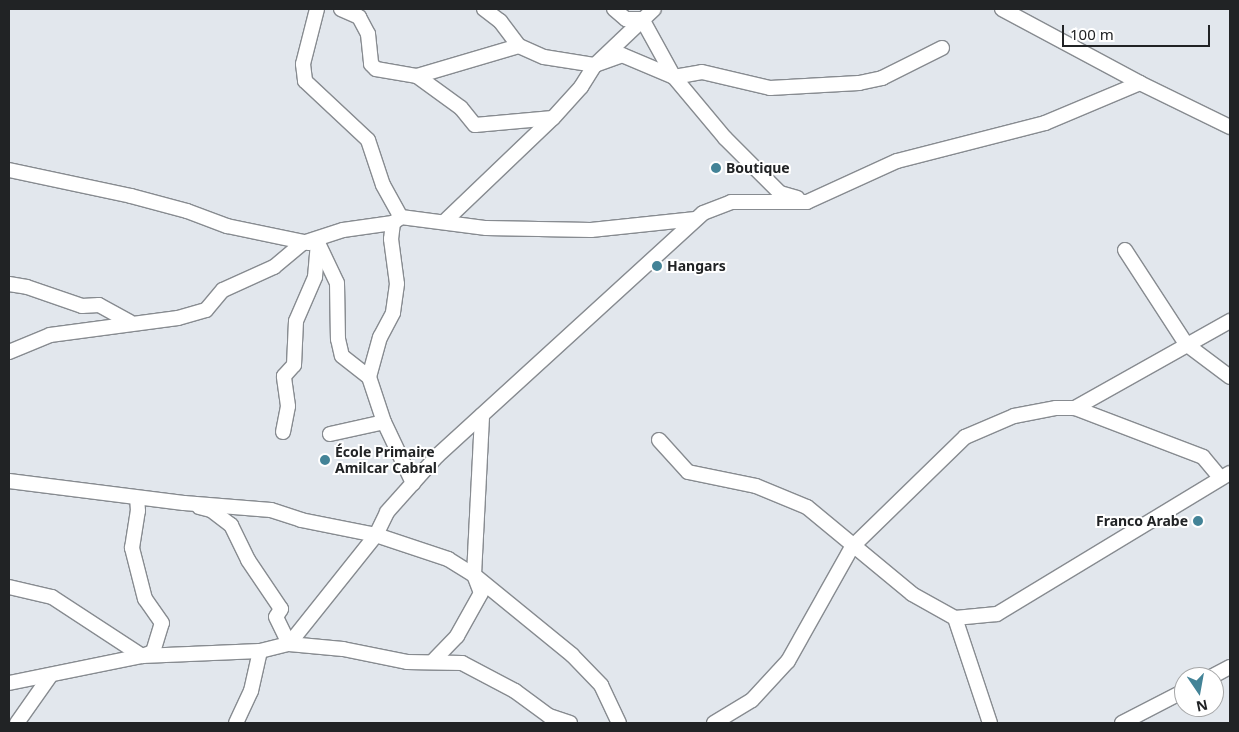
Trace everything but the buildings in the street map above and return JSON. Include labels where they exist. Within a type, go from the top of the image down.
[{"type":"street","points":[[317,9],[303,64],[305,81],[368,140],[397,220],[391,239],[397,284],[393,313],[380,337],[369,377]]},
{"type":"street","points":[[340,9],[359,17],[368,34],[371,64],[376,69],[417,76],[519,46]]},
{"type":"street","points":[[484,9],[500,21],[519,46],[544,56],[595,65],[622,55],[674,77],[702,72],[770,88],[860,83],[882,78],[942,48]]},
{"type":"street","points":[[614,9],[626,19],[642,20]]},
{"type":"street","points":[[444,222],[553,118],[581,87],[595,65],[654,9]]},
{"type":"street","points":[[1002,9],[1140,83],[1230,127]]},
{"type":"street","points":[[642,20],[674,77],[725,138],[780,192],[807,202]]},
{"type":"street","points":[[417,76],[461,108],[475,125],[553,118]]},
{"type":"street","points":[[289,644],[376,535],[388,512],[436,456],[482,416],[695,219],[731,202],[807,202],[897,161],[1046,123],[1140,83]]},
{"type":"street","points":[[9,170],[131,196],[187,211],[227,226],[303,243],[318,243]]},
{"type":"street","points":[[9,352],[50,335],[114,328],[130,322],[178,318],[206,310],[223,290],[274,267],[303,243],[343,230],[397,220],[444,222],[486,228],[591,230],[695,219]]},
{"type":"street","points":[[318,243],[337,283],[338,339],[342,356],[369,377],[384,422],[413,483]]},
{"type":"street","points":[[283,432],[288,406],[284,376],[294,365],[296,322],[315,277],[318,243]]},
{"type":"street","points":[[1125,250],[1186,344],[1230,377]]},
{"type":"street","points":[[9,284],[27,287],[82,306],[100,305],[130,322]]},
{"type":"street","points":[[1075,408],[1230,321]]},
{"type":"street","points":[[659,440],[688,472],[756,486],[807,507],[829,523],[852,547],[912,594],[955,618],[997,614],[1225,475],[1203,457],[1075,408],[1056,408],[1014,416],[965,437],[852,547],[788,661],[752,700],[714,723]]},
{"type":"street","points":[[434,660],[457,636],[470,616],[481,593],[474,576],[482,416]]},
{"type":"street","points":[[330,434],[384,422]]},
{"type":"street","points":[[9,481],[137,498],[270,510],[301,520],[376,535],[448,559],[474,576],[547,633],[590,673],[601,685],[619,723]]},
{"type":"street","points":[[10,681],[50,676],[153,652],[162,623],[145,599],[132,548],[138,511],[137,498]]},
{"type":"street","points":[[184,503],[211,510],[231,525],[248,560],[281,609],[276,617],[289,644]]},
{"type":"street","points":[[9,588],[52,597],[142,656],[260,651],[289,644],[343,649],[407,662],[434,660],[462,662],[515,691],[549,716],[570,723]]},
{"type":"street","points":[[955,618],[990,723]]},
{"type":"street","points":[[236,723],[251,691],[260,651]]},
{"type":"street","points":[[17,723],[50,676]]},
{"type":"street","points":[[1122,723],[1139,720],[1174,697]]},
{"type":"place","name":"Boutique","points":[[716,168]]},
{"type":"place","name":"Hangars","points":[[657,266]]},
{"type":"place","name":"École Primaire Amilcar Cabral","points":[[325,460]]},
{"type":"place","name":"Franco Arabe","points":[[1198,521]]}]
